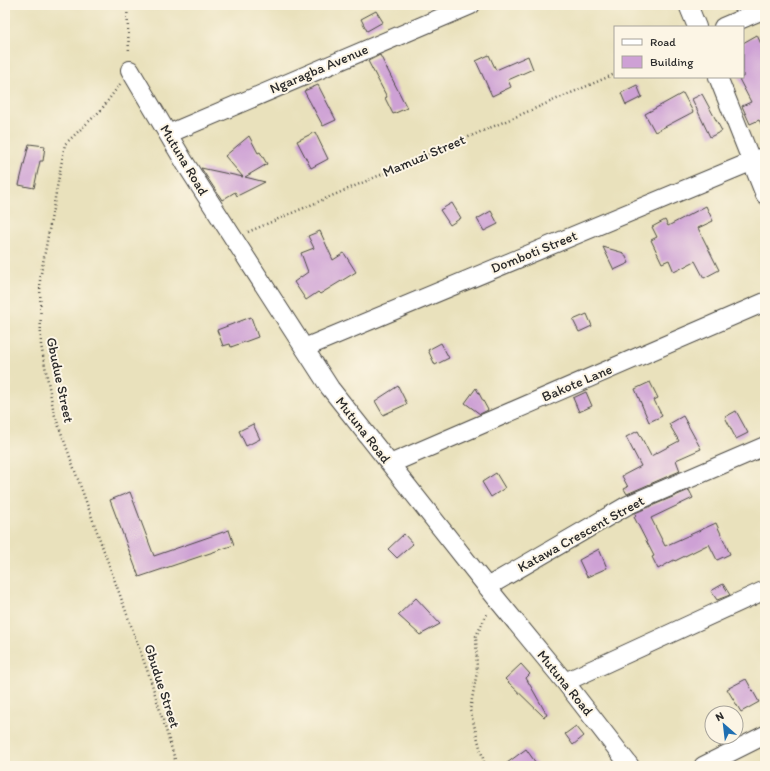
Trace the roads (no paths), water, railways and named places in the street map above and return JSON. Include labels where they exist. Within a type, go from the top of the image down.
[{"type":"street","name":"Ngaragba Avenue","points":[[168,134],[471,5]]},
{"type":"street","points":[[688,5],[697,26]]},
{"type":"street","points":[[725,26],[765,9]]},
{"type":"street","name":"Mutuna Road","points":[[130,70],[185,163],[330,388],[491,593],[565,682],[630,766]]},
{"type":"street","points":[[718,78],[758,159],[765,195]]},
{"type":"street","name":"Domboti Street","points":[[304,348],[758,159]]},
{"type":"street","name":"Bakote Lane","points":[[390,464],[765,302]]},
{"type":"street","name":"Katawa Crescent Street","points":[[491,593],[628,505],[765,446]]},
{"type":"street","points":[[565,682],[765,590]]},
{"type":"street","points":[[703,766],[765,735]]}]
